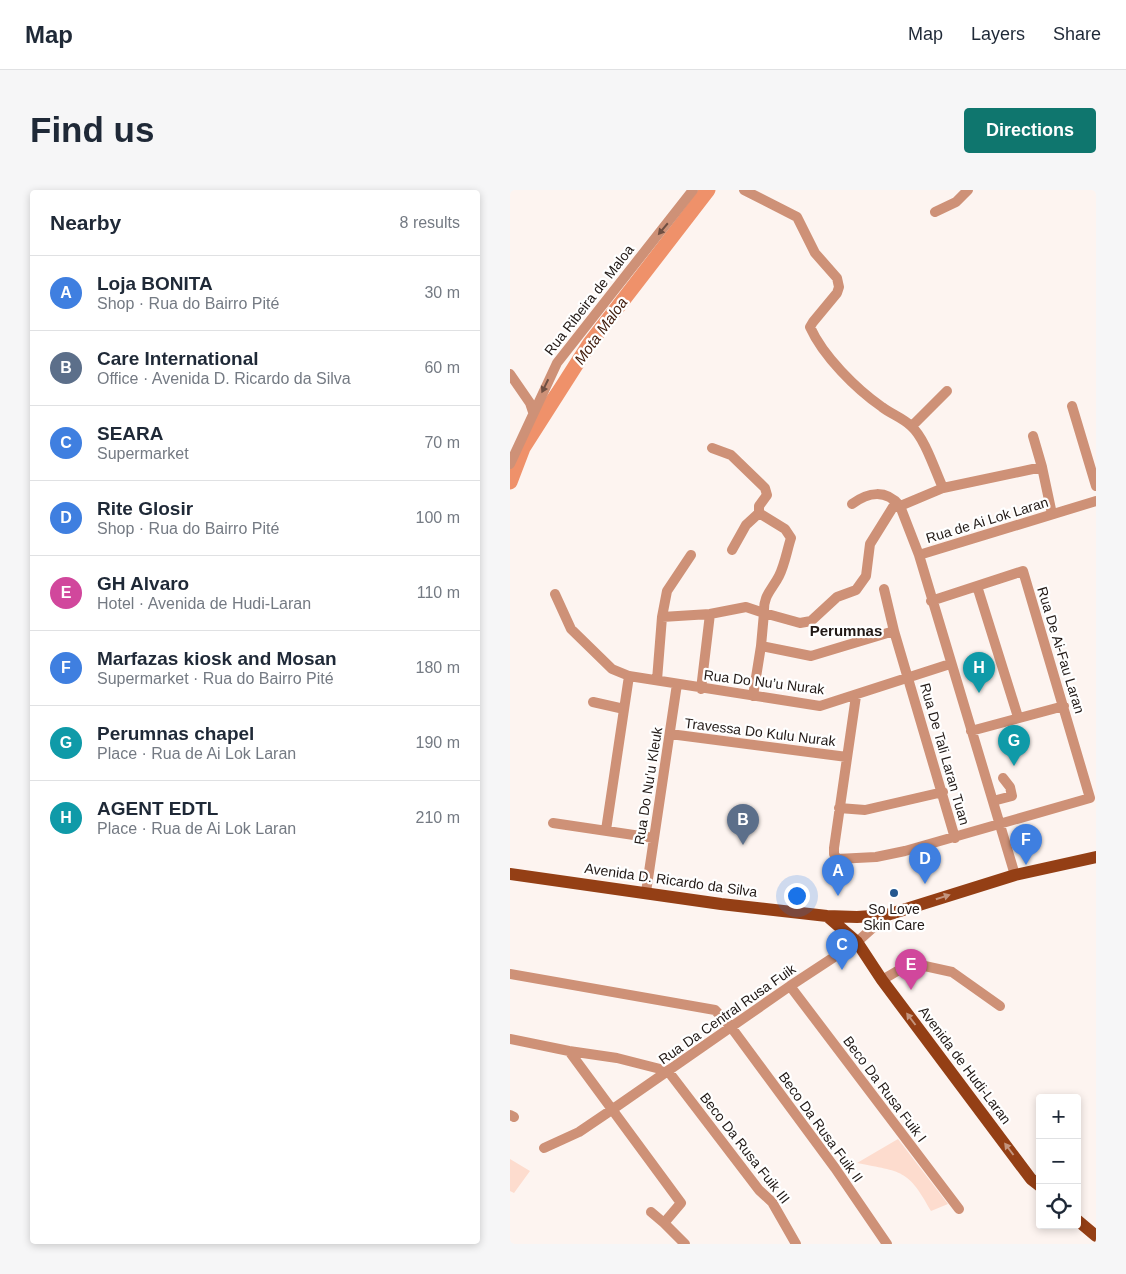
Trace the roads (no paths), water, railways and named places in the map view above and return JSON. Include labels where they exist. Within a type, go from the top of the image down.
[{"type":"main road","name":"Avenida D. Ricardo da Silva","points":[[510,874],[827,916],[887,915],[1015,875],[1096,857]]},
{"type":"main road","name":"Avenida de Hudi-Laran","points":[[827,916],[857,942],[882,980],[1031,1179],[1037,1184]]},
{"type":"main road","points":[[1081,1223],[1096,1236]]},
{"type":"street","name":"Rua Ribeira de Maloa","points":[[510,464],[557,363],[693,190]]},
{"type":"street","points":[[744,190],[797,217],[815,253],[837,278],[839,287],[810,327],[815,338],[856,387],[882,408],[912,426],[928,454],[943,488]]},
{"type":"street","points":[[935,212],[956,202],[968,190]]},
{"type":"street","points":[[510,374],[526,396],[533,412]]},
{"type":"street","points":[[912,426],[948,391]]},
{"type":"street","points":[[1072,406],[1096,486]]},
{"type":"street","points":[[1034,436],[1052,514]]},
{"type":"street","points":[[712,448],[731,455],[765,488],[767,494],[759,506],[759,513],[746,525],[732,550]]},
{"type":"street","points":[[662,617],[710,614],[746,607],[800,623],[810,621],[838,597],[856,590],[866,576],[870,544],[888,513],[893,508],[943,488],[1042,467]]},
{"type":"street","points":[[852,504],[864,495],[874,493],[896,501],[900,506],[919,555]]},
{"type":"street","name":"Rua de Ai Lok Laran","points":[[1015,875],[931,601],[919,555],[1096,501]]},
{"type":"street","points":[[753,696],[761,646],[763,603],[766,593],[778,578],[791,538],[785,529],[759,513]]},
{"type":"street","points":[[657,680],[662,617],[667,591],[691,555]]},
{"type":"street","name":"Rua De Ai-Fau Laran","points":[[931,601],[1023,571],[1090,798],[1000,823]]},
{"type":"street","points":[[977,586],[1018,717]]},
{"type":"street","name":"Rua De Tali Laran Tuan","points":[[884,589],[894,631],[943,792],[954,838]]},
{"type":"street","name":"Rua Do Nu’u Nurak","points":[[555,594],[571,629],[612,669],[629,676],[701,689],[820,706],[856,696],[950,664]]},
{"type":"street","points":[[701,689],[710,614]]},
{"type":"street","points":[[761,646],[812,656],[894,631]]},
{"type":"street","points":[[606,830],[629,676]]},
{"type":"street","name":"Rua Do Nu’u Kleuk","points":[[646,892],[678,684]]},
{"type":"street","points":[[856,696],[839,808],[835,858],[840,860],[876,857],[954,838],[1000,823]]},
{"type":"street","points":[[593,702],[624,709]]},
{"type":"street","points":[[971,731],[1064,706]]},
{"type":"street","name":"Travessa Do Kulu Nurak","points":[[670,734],[847,757]]},
{"type":"street","points":[[993,801],[1012,796],[1010,787],[1003,778]]},
{"type":"street","points":[[839,808],[853,811],[865,810],[943,792]]},
{"type":"street","points":[[553,823],[654,838]]},
{"type":"street","name":"Rua Da Central Rusa Fuik","points":[[544,1148],[579,1132],[613,1110],[790,986],[857,942],[887,915]]},
{"type":"street","points":[[882,980],[911,963],[947,970],[1000,1006]]},
{"type":"street","name":"Beco Da Rusa Fuik II","points":[[510,974],[715,1010],[732,1027],[835,1168],[887,1244]]},
{"type":"street","name":"Beco Da Rusa Fuik I","points":[[790,986],[959,1209]]},
{"type":"street","points":[[510,1039],[617,1058],[668,1071]]},
{"type":"street","points":[[569,1051],[682,1203],[664,1224]]},
{"type":"street","name":"Beco Da Rusa Fuik III","points":[[668,1071],[759,1190],[772,1202],[796,1244]]},
{"type":"street","points":[[651,1212],[686,1244]]},
{"type":"waterway","name":"Mota Maloa","points":[[544,402],[700,190]]},
{"type":"waterway","name":"Mota Maloa","points":[[510,482],[523,448],[590,343],[708,190]]},
{"type":"waterway","name":"Mota Maloa","points":[[510,472],[513,466]]},
{"type":"place","name":"AGENT EDTL","points":[[979,693]]},
{"type":"place","name":"Perumnas chapel","points":[[1014,766]]},
{"type":"place","name":"Care International","points":[[743,845]]},
{"type":"place","name":"Marfazas kiosk and Mosan","points":[[1026,865]]},
{"type":"place","name":"Rite Glosir","points":[[925,884]]},
{"type":"place","name":"So Love Skin Care","points":[[894,893]]},
{"type":"place","name":"Loja BONITA","points":[[838,896]]},
{"type":"place","name":"SEARA","points":[[842,970]]},
{"type":"place","name":"GH Alvaro","points":[[911,990]]},
{"type":"district","name":"Perumnas","points":[[846,631]]}]
